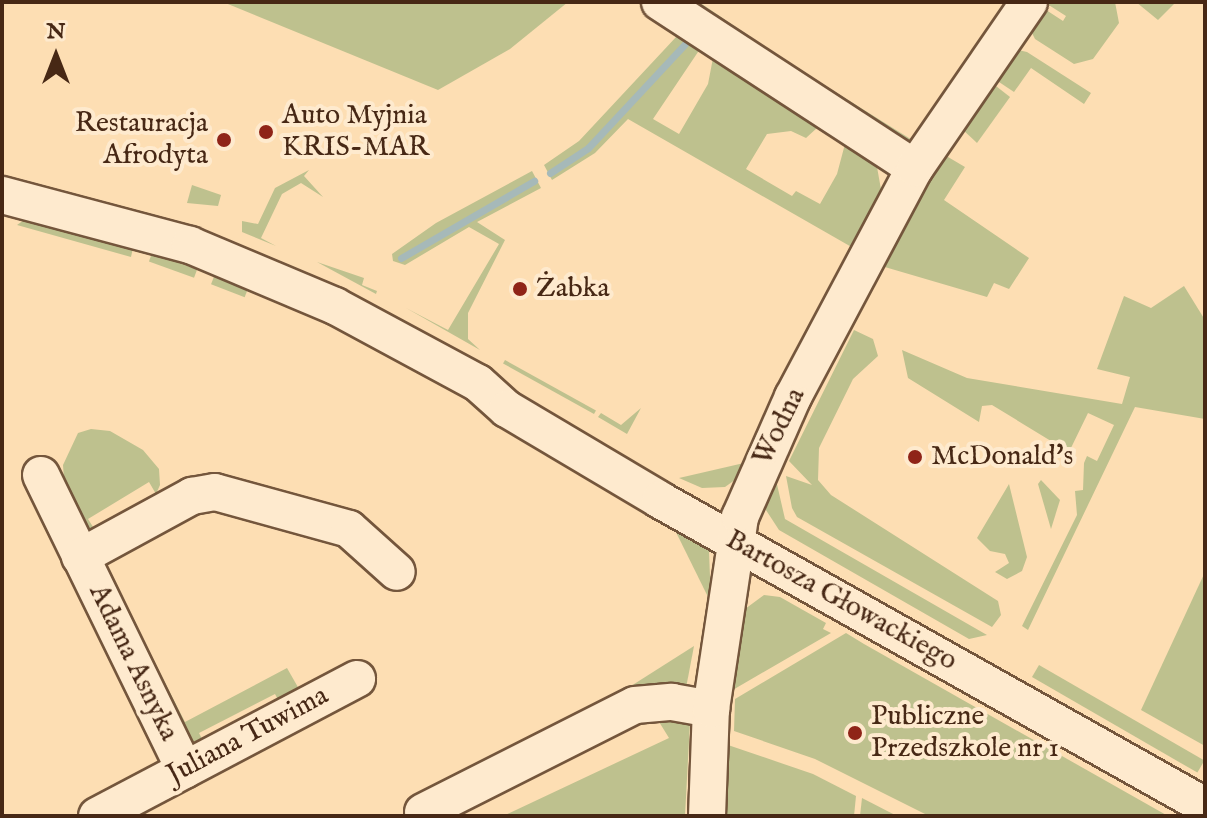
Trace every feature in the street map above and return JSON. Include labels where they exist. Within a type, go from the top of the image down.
[{"type":"street","points":[[660,2],[915,168]]},
{"type":"street","name":"Wodna","points":[[707,816],[711,709],[737,529],[793,397],[915,168],[1029,2]]},
{"type":"street","name":"Bartosza Głowackiego","points":[[2,195],[138,228],[247,266],[335,306],[484,386],[507,409],[1205,781]]},
{"type":"street","name":"Adama Asnyka","points":[[41,475],[185,770]]},
{"type":"street","name":"Adama Asnyka","points":[[80,557],[192,496],[215,492],[349,529],[397,572]]},
{"type":"street","name":"Bartosza Głowackiego","points":[[737,529],[1205,806]]},
{"type":"street","name":"Juliana Tuwima","points":[[97,816],[357,679]]},
{"type":"street","points":[[423,812],[635,705],[672,702],[711,709]]},
{"type":"green space","points":[[223,2],[568,2],[510,49],[438,90]]},
{"type":"green space","points":[[681,2],[699,2],[765,47],[761,54]]},
{"type":"green space","points":[[1044,2],[1115,2],[1119,23],[1093,59],[1074,64],[1035,39],[1027,23],[1040,6],[1063,21],[1066,16]]},
{"type":"green space","points":[[1136,2],[1176,2],[1158,20]]},
{"type":"green space","points":[[677,36],[700,49],[653,119],[679,134],[708,84],[713,58],[818,127],[806,138],[791,131],[767,134],[746,169],[792,196],[796,191],[820,204],[837,174],[845,144],[877,167],[882,195],[855,249],[628,119],[595,153],[552,180],[544,165],[579,141]]},
{"type":"green space","points":[[1010,48],[1027,52],[1091,93],[1084,104],[1031,68],[1014,92],[990,76]]},
{"type":"green space","points":[[784,60],[914,141],[910,147],[780,66]]},
{"type":"green space","points":[[987,79],[1010,97],[977,143],[961,128]]},
{"type":"green space","points":[[948,157],[965,167],[944,200],[1029,258],[1009,289],[994,283],[987,297],[878,265],[934,161]]},
{"type":"green space","points":[[309,170],[304,176],[323,197],[301,183],[282,194],[261,238],[276,246],[242,232],[242,221],[258,224],[275,188]]},
{"type":"green space","points":[[532,171],[541,188],[477,222],[505,240],[468,313],[468,339],[480,350],[406,308],[448,330],[499,244],[469,227],[405,265],[393,261],[392,254],[436,223]]},
{"type":"green space","points":[[192,185],[221,195],[218,206],[187,203]]},
{"type":"green space","points":[[24,220],[133,248],[131,257],[17,225]]},
{"type":"green space","points":[[152,253],[197,269],[194,278],[149,261]]},
{"type":"green space","points":[[317,262],[364,278],[362,285],[377,291],[376,294]]},
{"type":"green space","points":[[215,274],[249,287],[245,297],[211,284]]},
{"type":"green space","points":[[1184,286],[1205,320],[1205,419],[1135,407],[1028,630],[1022,626],[1077,515],[1075,491],[1083,490],[1084,463],[1087,456],[1097,461],[1114,425],[1088,413],[1069,452],[992,405],[982,406],[979,422],[908,378],[902,350],[967,378],[1122,404],[1130,377],[1097,369],[1124,296],[1151,308]]},
{"type":"green space","points":[[854,330],[873,339],[878,356],[853,379],[819,448],[818,480],[831,495],[998,601],[1001,615],[992,627],[797,517],[792,508],[786,476],[812,485],[789,461]]},
{"type":"green space","points":[[505,360],[596,410],[594,414],[503,363]]},
{"type":"green space","points":[[641,408],[627,434],[598,417],[601,413],[621,425]]},
{"type":"green space","points":[[91,429],[110,431],[143,450],[159,469],[160,485],[156,494],[149,482],[88,519],[95,530],[83,538],[65,494],[63,465],[78,433]]},
{"type":"green space","points":[[744,463],[739,477],[725,487],[702,488],[679,478]]},
{"type":"green space","points":[[768,477],[776,480],[785,519],[987,635],[969,639],[779,530],[764,507]]},
{"type":"green space","points":[[1041,480],[1060,500],[1051,529],[1038,484]]},
{"type":"green space","points":[[1009,484],[1027,557],[1022,571],[1007,579],[995,572],[1009,563],[1005,554],[990,551],[977,538]]},
{"type":"green space","points":[[669,518],[698,534],[709,551],[711,603]]},
{"type":"green space","points":[[107,568],[185,722],[287,668],[299,689],[296,698],[283,709],[275,694],[199,733],[207,749],[192,746],[102,570]]},
{"type":"green space","points":[[1205,572],[1205,746],[1141,710]]},
{"type":"green space","points":[[764,595],[780,597],[826,623],[823,629],[831,633],[731,691],[745,609]]},
{"type":"green space","name":"Publiczne Przedszkole nr 1","points":[[846,633],[1168,816],[929,816],[815,759],[734,731],[735,699]]},
{"type":"green space","points":[[694,646],[686,688],[631,686]]},
{"type":"green space","points":[[1039,665],[1204,760],[1197,773],[1032,677]]},
{"type":"green space","points":[[653,712],[690,722],[685,816],[503,816],[669,738]]},
{"type":"green space","points":[[728,745],[813,774],[856,796],[854,816],[726,816]]},
{"type":"green space","points":[[862,798],[897,816],[860,816]]},
{"type":"waterway","points":[[550,173],[588,148],[685,44]]},
{"type":"waterway","points":[[401,258],[534,181]]},
{"type":"place","name":"Auto Myjnia KRIS-MAR","points":[[266,132]]},
{"type":"place","name":"Restauracja Afrodyta","points":[[224,140]]},
{"type":"place","name":"Żabka","points":[[520,289]]},
{"type":"place","name":"McDonald's","points":[[915,457]]},
{"type":"place","name":"Publiczne Przedszkole nr 1","points":[[855,733]]}]
